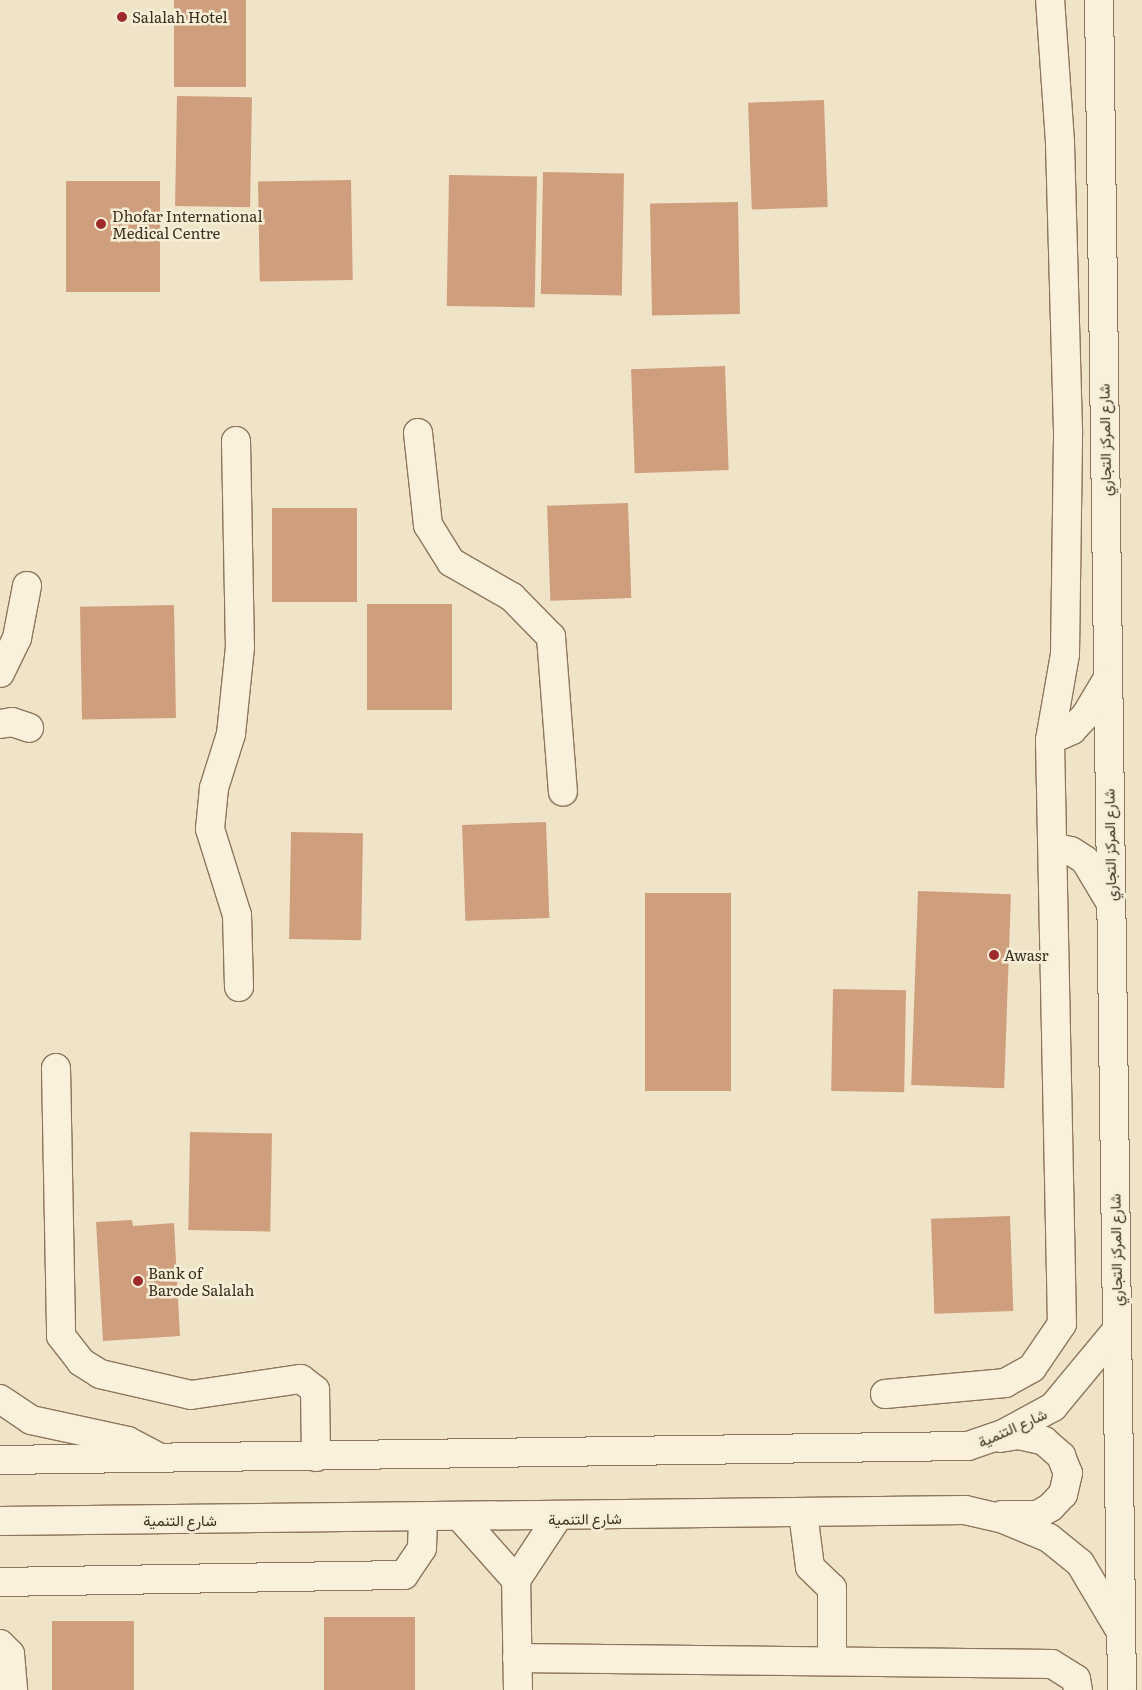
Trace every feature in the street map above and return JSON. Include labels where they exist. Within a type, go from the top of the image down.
[{"type":"street","points":[[885,1394],[1006,1383],[1032,1368],[1062,1324],[1050,740],[1065,654],[1068,430],[1060,142],[1050,0]]},
{"type":"street","name":"شارع المركز التجاري","points":[[1098,0],[1119,1628],[1122,1690]]},
{"type":"street","points":[[418,433],[428,526],[451,562],[512,597],[551,637],[563,792]]},
{"type":"street","points":[[236,441],[240,647],[231,734],[214,788],[210,829],[237,915],[240,987]]},
{"type":"street","points":[[0,673],[17,638],[27,586]]},
{"type":"street","points":[[1050,740],[1072,730],[1086,715],[1108,678]]},
{"type":"street","points":[[0,724],[12,722],[30,728]]},
{"type":"street","points":[[1053,847],[1071,851],[1085,860],[1110,902]]},
{"type":"street","points":[[56,1068],[61,1336],[81,1362],[100,1374],[190,1395],[302,1379],[315,1390],[316,1457]]},
{"type":"street","name":"شارع التنمية","points":[[0,1460],[161,1460],[968,1446],[992,1439],[1054,1407],[1116,1330]]},
{"type":"street","points":[[0,1399],[31,1420],[128,1441],[161,1460]]},
{"type":"street","points":[[988,1514],[1020,1517],[1051,1508],[1063,1494],[1068,1473],[1061,1456],[1044,1441],[1019,1435],[992,1439]]},
{"type":"street","points":[[804,1513],[810,1567],[832,1588],[832,1662]]},
{"type":"street","name":"شارع التنمية","points":[[0,1521],[557,1518],[804,1513],[988,1514],[1049,1538],[1080,1564],[1119,1628]]},
{"type":"street","points":[[0,1582],[404,1574],[422,1548],[423,1518]]},
{"type":"street","points":[[460,1518],[516,1580]]},
{"type":"street","points":[[518,1690],[516,1580],[557,1518]]},
{"type":"street","points":[[0,1644],[10,1654],[13,1690]]},
{"type":"street","points":[[517,1658],[1052,1664],[1076,1679],[1078,1690]]},
{"type":"building","points":[[174,0],[246,0],[246,87],[174,87]]},
{"type":"building","points":[[177,96],[252,97],[250,207],[175,206]]},
{"type":"building","points":[[824,100],[828,207],[752,210],[748,103]]},
{"type":"building","points":[[543,172],[624,173],[622,295],[541,294]]},
{"type":"building","points":[[449,175],[537,177],[535,308],[447,306]]},
{"type":"building","points":[[351,180],[353,280],[260,282],[258,182]]},
{"type":"building","points":[[66,181],[160,181],[160,292],[66,292]]},
{"type":"building","points":[[738,202],[740,314],[652,316],[650,204]]},
{"type":"building","points":[[725,366],[729,470],[635,473],[631,369]]},
{"type":"building","points":[[628,503],[631,598],[550,601],[547,506]]},
{"type":"building","points":[[272,508],[357,508],[357,602],[272,602]]},
{"type":"building","points":[[367,604],[452,604],[452,710],[367,710]]},
{"type":"building","points":[[174,605],[176,718],[82,720],[80,607]]},
{"type":"building","points":[[546,822],[549,918],[465,921],[462,825]]},
{"type":"building","points":[[291,832],[363,833],[361,940],[289,939]]},
{"type":"building","points":[[918,891],[1011,894],[1004,1088],[911,1085]]},
{"type":"building","points":[[645,893],[731,893],[731,1091],[645,1091]]},
{"type":"building","points":[[833,989],[906,990],[904,1092],[831,1091]]},
{"type":"building","points":[[190,1132],[272,1133],[270,1231],[188,1230]]},
{"type":"building","points":[[1010,1216],[1013,1311],[934,1314],[931,1219]]},
{"type":"building","name":"Bank of Barode Salalah","points":[[132,1220],[133,1226],[174,1223],[180,1336],[103,1341],[96,1222]]},
{"type":"building","points":[[324,1617],[415,1617],[415,1690],[324,1690]]},
{"type":"building","points":[[52,1621],[134,1621],[134,1690],[52,1690]]},
{"type":"place","name":"Salalah Hotel","points":[[122,17]]},
{"type":"place","name":"Dhofar International Medical Centre","points":[[101,224]]},
{"type":"place","name":"Awasr","points":[[994,955]]},
{"type":"place","name":"Bank of Barode Salalah","points":[[138,1281]]}]
